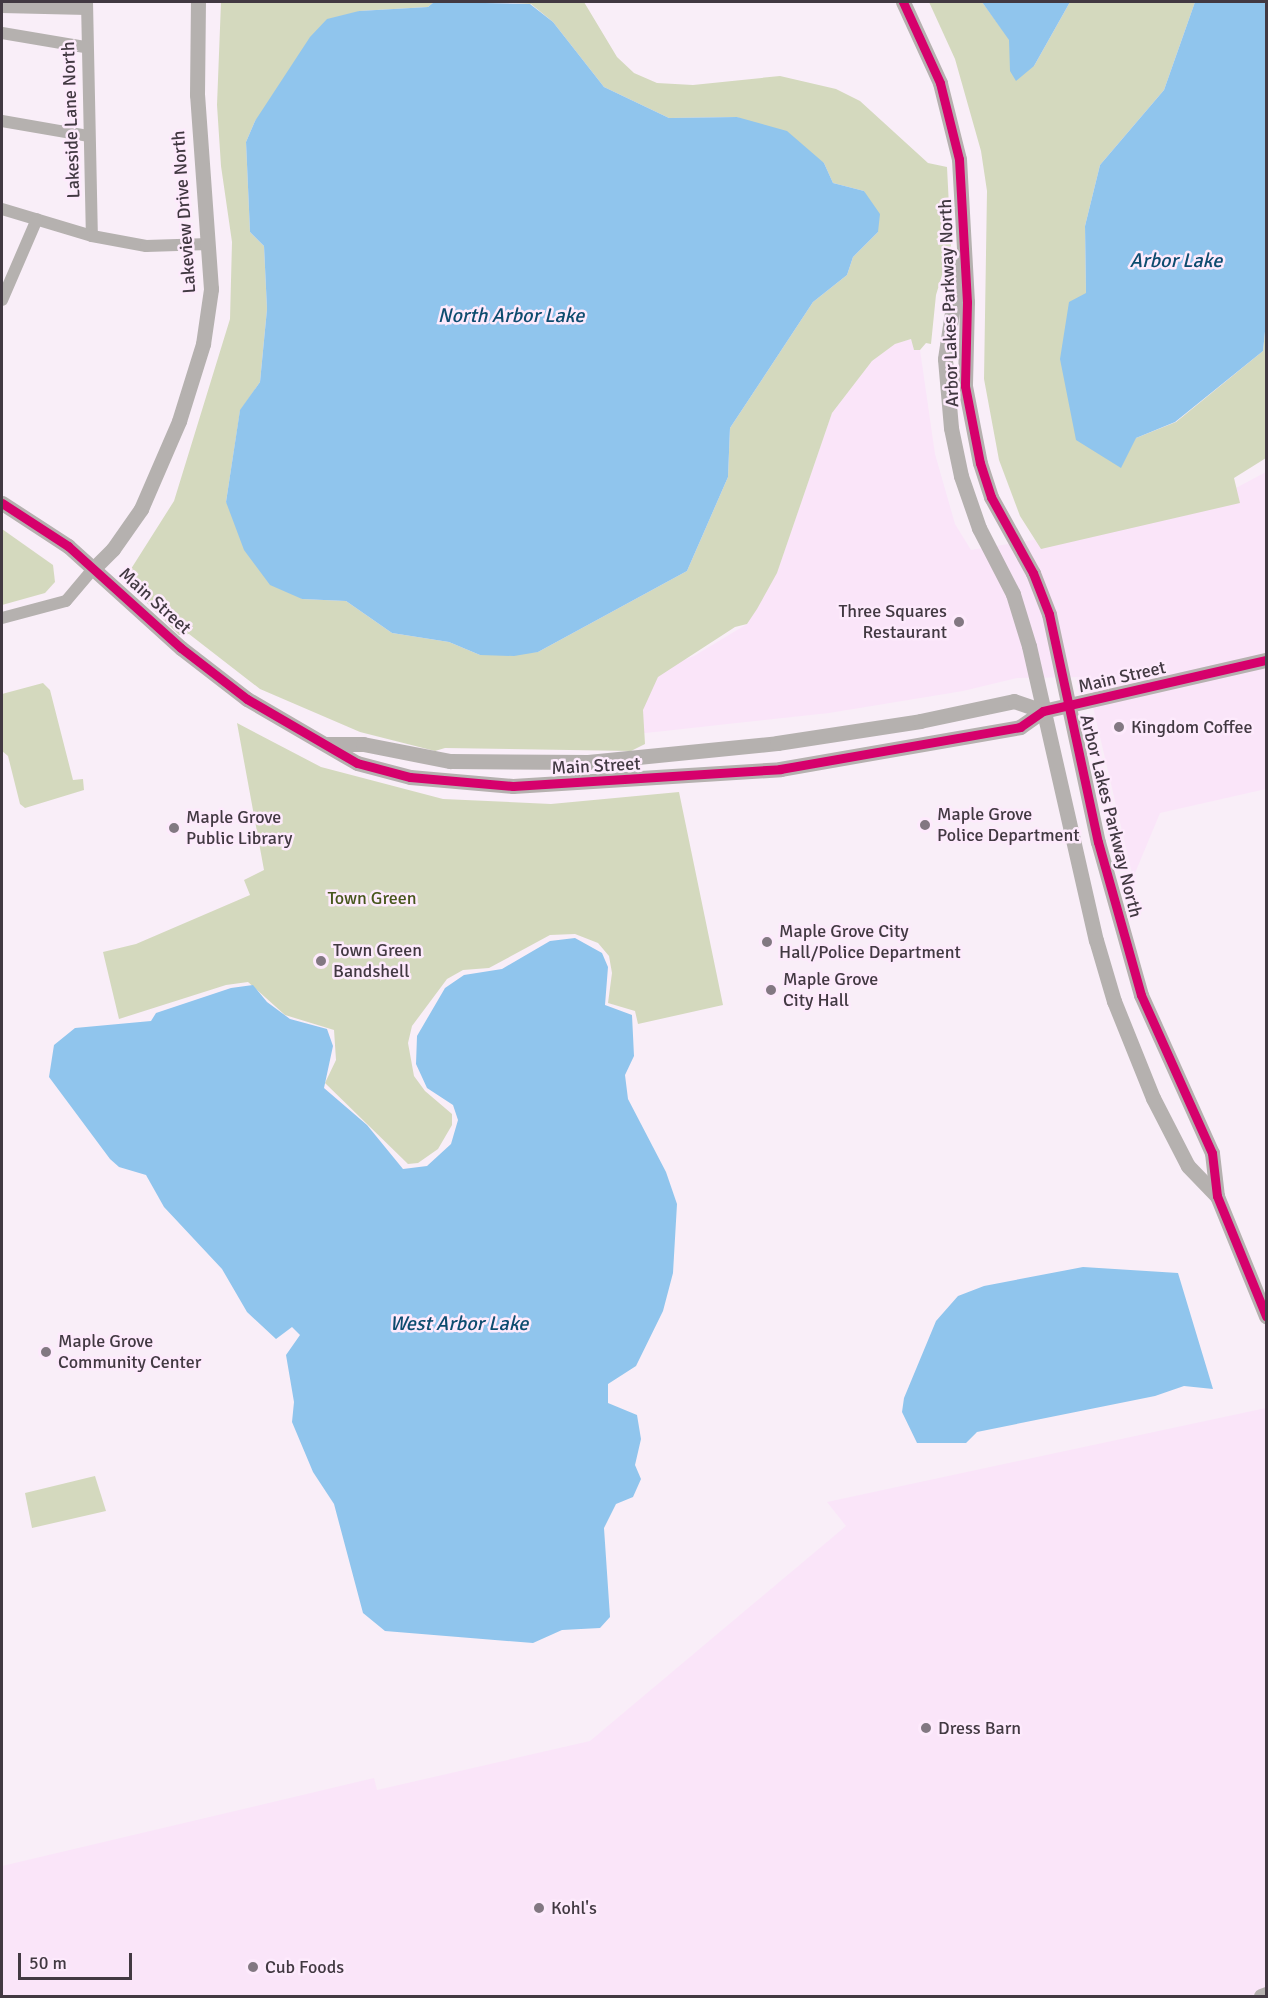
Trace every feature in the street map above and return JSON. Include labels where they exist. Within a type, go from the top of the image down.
[{"type":"street","name":"Lakeview Drive North","points":[[2,618],[66,601],[113,549],[141,509],[179,421],[203,344],[212,289],[196,94],[198,2]]},
{"type":"street","name":"Arbor Lakes Parkway North","points":[[903,2],[940,83],[952,123],[963,200],[963,245],[968,302],[965,386],[970,419],[991,497],[1033,573],[1049,614],[1061,659],[1068,707],[1126,946],[1150,1018],[1212,1153],[1217,1196],[1266,1316]]},
{"type":"street","points":[[2,7],[87,5]]},
{"type":"street","name":"Lakeside Lane North","points":[[87,5],[86,47],[92,236]]},
{"type":"street","points":[[2,33],[86,47]]},
{"type":"street","points":[[2,122],[88,136]]},
{"type":"street","points":[[2,208],[92,236],[146,246],[209,244]]},
{"type":"street","points":[[2,298],[37,219]]},
{"type":"street","name":"Arbor Lakes Parkway North","points":[[963,245],[945,359],[951,428],[961,476],[979,528],[1013,594],[1114,1001],[1153,1098],[1188,1166],[1217,1196]]},
{"type":"street","name":"Main Street","points":[[2,503],[68,546],[218,679],[357,763],[410,777],[513,786],[780,769],[1020,728],[1043,711],[1266,660]]},
{"type":"street","name":"Main Street","points":[[326,744],[363,744],[450,761],[588,762],[777,743],[920,722],[1014,701],[1043,711]]},
{"type":"street","points":[[1261,1996],[1266,1994]]},
{"type":"shaded area","points":[[911,339],[914,350],[920,350],[935,454],[955,524],[971,550],[1144,522],[1200,507],[1266,472],[1266,789],[1160,813],[1133,878],[1086,677],[1017,678],[963,691],[829,713],[637,734],[636,678],[694,656],[747,624],[777,573],[832,413],[872,361],[895,344]]},
{"type":"shaded area","points":[[1266,1408],[1266,1996],[2,1996],[2,1866],[374,1778],[377,1790],[590,1741],[846,1526],[827,1502]]},
{"type":"green space","points":[[221,2],[434,2],[428,7],[359,11],[255,121],[246,142],[250,232],[264,246],[267,309],[260,382],[240,411],[226,502],[302,599],[346,601],[392,633],[449,642],[480,655],[538,652],[687,571],[728,477],[730,428],[813,302],[847,275],[853,257],[878,232],[864,191],[833,183],[824,163],[737,117],[669,118],[604,87],[553,22],[531,4],[491,2],[584,2],[617,57],[634,73],[657,83],[693,85],[780,76],[836,89],[860,101],[928,163],[947,167],[951,245],[936,295],[931,344],[926,343],[920,350],[914,350],[911,339],[895,344],[872,361],[832,413],[777,573],[757,609],[747,624],[735,627],[658,677],[643,710],[645,744],[631,751],[445,748],[435,751],[360,732],[260,689],[189,634],[179,635],[124,580],[174,501],[230,319],[232,242],[221,166],[217,105]]},
{"type":"green space","points":[[929,2],[982,2],[1010,40],[1010,70],[1034,66],[1070,2],[1195,2],[1164,90],[1100,165],[1085,226],[1086,293],[1136,438],[1176,422],[1263,351],[1266,322],[1266,458],[1234,478],[1240,503],[1041,549],[1020,516],[999,460],[984,379],[987,191],[981,151],[955,59]]},
{"type":"green space","points":[[2,529],[53,565],[55,582],[45,593],[2,605]]},
{"type":"green space","points":[[43,683],[50,690],[73,780],[83,779],[84,790],[25,808],[20,804],[8,756],[2,751],[2,694]]},
{"type":"green space","name":"Town Green","points":[[237,723],[321,767],[443,799],[551,804],[679,792],[723,1005],[638,1024],[635,1011],[608,1003],[612,973],[609,956],[598,943],[575,934],[550,935],[489,968],[463,970],[447,979],[412,1026],[408,1043],[414,1076],[425,1091],[452,1114],[452,1125],[438,1149],[418,1163],[408,1164],[325,1083],[336,1060],[334,1030],[285,1015],[248,982],[226,985],[119,1019],[103,952],[136,944],[250,895],[244,880],[264,870]]},
{"type":"green space","points":[[95,1476],[106,1511],[32,1528],[25,1493]]},
{"type":"water","name":"North Arbor Lake","points":[[434,2],[530,4],[553,22],[604,87],[669,118],[737,117],[787,131],[824,163],[833,183],[864,191],[880,214],[878,232],[853,257],[847,275],[813,302],[730,428],[728,477],[687,571],[538,652],[514,656],[480,655],[449,642],[392,633],[346,601],[302,599],[270,585],[244,550],[226,502],[240,410],[260,382],[267,309],[264,246],[250,232],[246,142],[255,121],[310,37],[327,19],[359,11],[428,7]]},
{"type":"water","points":[[982,2],[1070,2],[1034,66],[1016,81],[1010,71],[1009,40]]},
{"type":"water","name":"Arbor Lake","points":[[1195,2],[1266,2],[1266,322],[1263,351],[1175,422],[1136,438],[1121,468],[1076,440],[1060,359],[1069,302],[1086,293],[1085,226],[1100,165],[1164,90]]},
{"type":"water","name":"West Arbor Lake","points":[[575,938],[602,953],[608,967],[605,1005],[632,1015],[634,1056],[625,1075],[628,1099],[666,1172],[677,1204],[673,1273],[663,1311],[636,1366],[608,1384],[608,1403],[637,1415],[641,1439],[635,1465],[641,1479],[633,1497],[616,1504],[604,1528],[610,1617],[600,1628],[562,1630],[533,1643],[385,1631],[363,1613],[334,1504],[313,1472],[292,1422],[294,1402],[286,1355],[300,1335],[292,1327],[276,1339],[247,1312],[222,1269],[164,1207],[146,1175],[119,1167],[110,1159],[49,1077],[54,1045],[75,1028],[151,1021],[156,1013],[231,988],[253,985],[267,1002],[290,1019],[327,1029],[333,1046],[324,1088],[367,1125],[403,1169],[427,1166],[451,1144],[458,1120],[453,1105],[427,1088],[416,1064],[417,1036],[445,988],[464,975],[502,969],[550,941]]},
{"type":"water","points":[[1083,1267],[1178,1273],[1213,1389],[1184,1386],[1155,1396],[977,1432],[966,1443],[917,1443],[902,1412],[904,1398],[936,1321],[958,1296],[984,1286]]},
{"type":"cycle path","points":[[903,2],[940,83],[959,159],[967,302],[965,386],[980,463],[991,497],[1033,573],[1049,614],[1098,842],[1141,995],[1212,1153],[1217,1196],[1266,1316]]},
{"type":"cycle path","points":[[2,503],[68,546],[181,648],[247,699],[357,763],[410,777],[513,786],[780,769],[1020,727],[1043,711],[1266,660]]},
{"type":"place","name":"Three Squares Restaurant","points":[[959,622]]},
{"type":"place","name":"Kingdom Coffee","points":[[1119,727]]},
{"type":"place","name":"Maple Grove Police Department","points":[[925,825]]},
{"type":"place","name":"Maple Grove Public Library","points":[[174,828]]},
{"type":"place","name":"Maple Grove City Hall/Police Department","points":[[767,942]]},
{"type":"place","name":"Town Green Bandshell","points":[[321,961]]},
{"type":"place","name":"Maple Grove City Hall","points":[[771,990]]},
{"type":"place","name":"Maple Grove Community Center","points":[[46,1352]]},
{"type":"place","name":"Dress Barn","points":[[926,1728]]},
{"type":"place","name":"Kohl's","points":[[539,1908]]},
{"type":"place","name":"Cub Foods","points":[[253,1967]]}]
